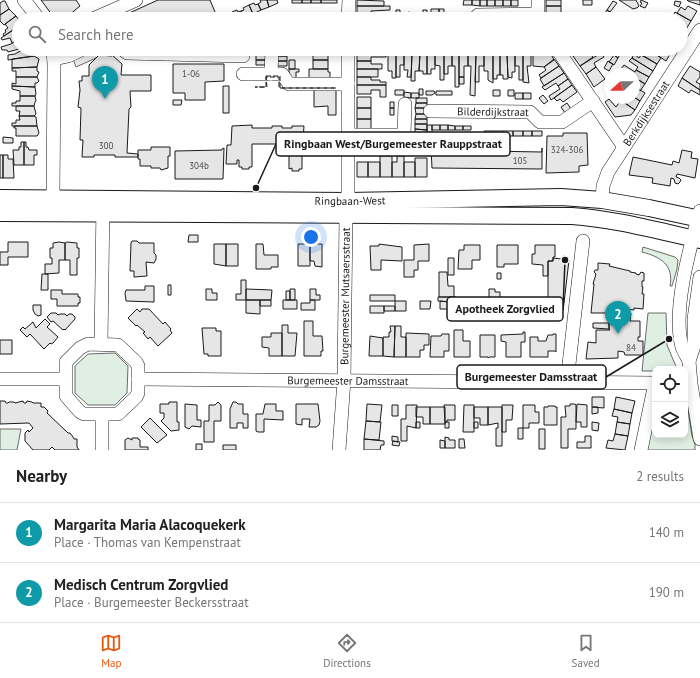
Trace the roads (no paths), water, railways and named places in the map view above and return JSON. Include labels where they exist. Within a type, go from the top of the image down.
[{"type":"main road","name":"Ringbaan-West","points":[[347,208],[561,197],[602,200],[699,216]]},
{"type":"main road","name":"Ringbaan-West","points":[[0,198],[53,198],[103,206]]},
{"type":"main road","name":"Ringbaan-West","points":[[0,213],[103,206],[347,208],[572,216],[587,217],[626,224],[696,239]]},
{"type":"street","points":[[24,0],[33,12]]},
{"type":"street","points":[[111,12],[136,0]]},
{"type":"street","points":[[348,12],[349,0]]},
{"type":"street","points":[[538,0],[538,12]]},
{"type":"street","name":"Berkdijksestraat","points":[[602,200],[603,186],[608,172],[696,46],[700,30]]},
{"type":"street","points":[[53,198],[54,56]]},
{"type":"street","points":[[271,74],[272,56]]},
{"type":"street","name":"Burgemeester Mutsaersstraat","points":[[339,450],[344,380],[348,56]]},
{"type":"street","points":[[562,56],[624,147]]},
{"type":"street","points":[[243,74],[282,74],[289,84],[348,84]]},
{"type":"street","name":"Bilderdijkstraat","points":[[430,111],[530,112],[540,122],[562,122],[593,101]]},
{"type":"street","points":[[348,135],[404,135],[404,104]]},
{"type":"street","points":[[101,344],[103,206]]},
{"type":"street","name":"Ringbaan-West","points":[[696,239],[699,216]]},
{"type":"street","points":[[695,360],[682,348],[680,304],[686,260],[696,239]]},
{"type":"street","points":[[567,382],[583,241]]},
{"type":"street","points":[[700,277],[694,319],[695,360],[688,384],[700,440]]},
{"type":"street","points":[[101,344],[118,345],[133,358],[138,366],[138,393],[121,412],[115,415],[87,414],[80,412],[66,396],[65,365],[68,359],[84,345],[101,344]]},
{"type":"street","points":[[0,379],[65,379]]},
{"type":"street","name":"Burgemeester Damsstraat","points":[[138,379],[652,383]]},
{"type":"street","points":[[641,450],[652,397]]},
{"type":"street","points":[[102,415],[102,450]]},
{"type":"place","name":"Margarita Maria Alacoquekerk","points":[[105,99]]},
{"type":"place","name":"Ringbaan West/Burgemeester Rauppstraat","points":[[256,188]]},
{"type":"place","name":"Apotheek Zorgvlied","points":[[565,260]]},
{"type":"place","name":"Medisch Centrum Zorgvlied","points":[[618,334]]},
{"type":"place","name":"Burgemeester Damsstraat","points":[[669,339]]}]
